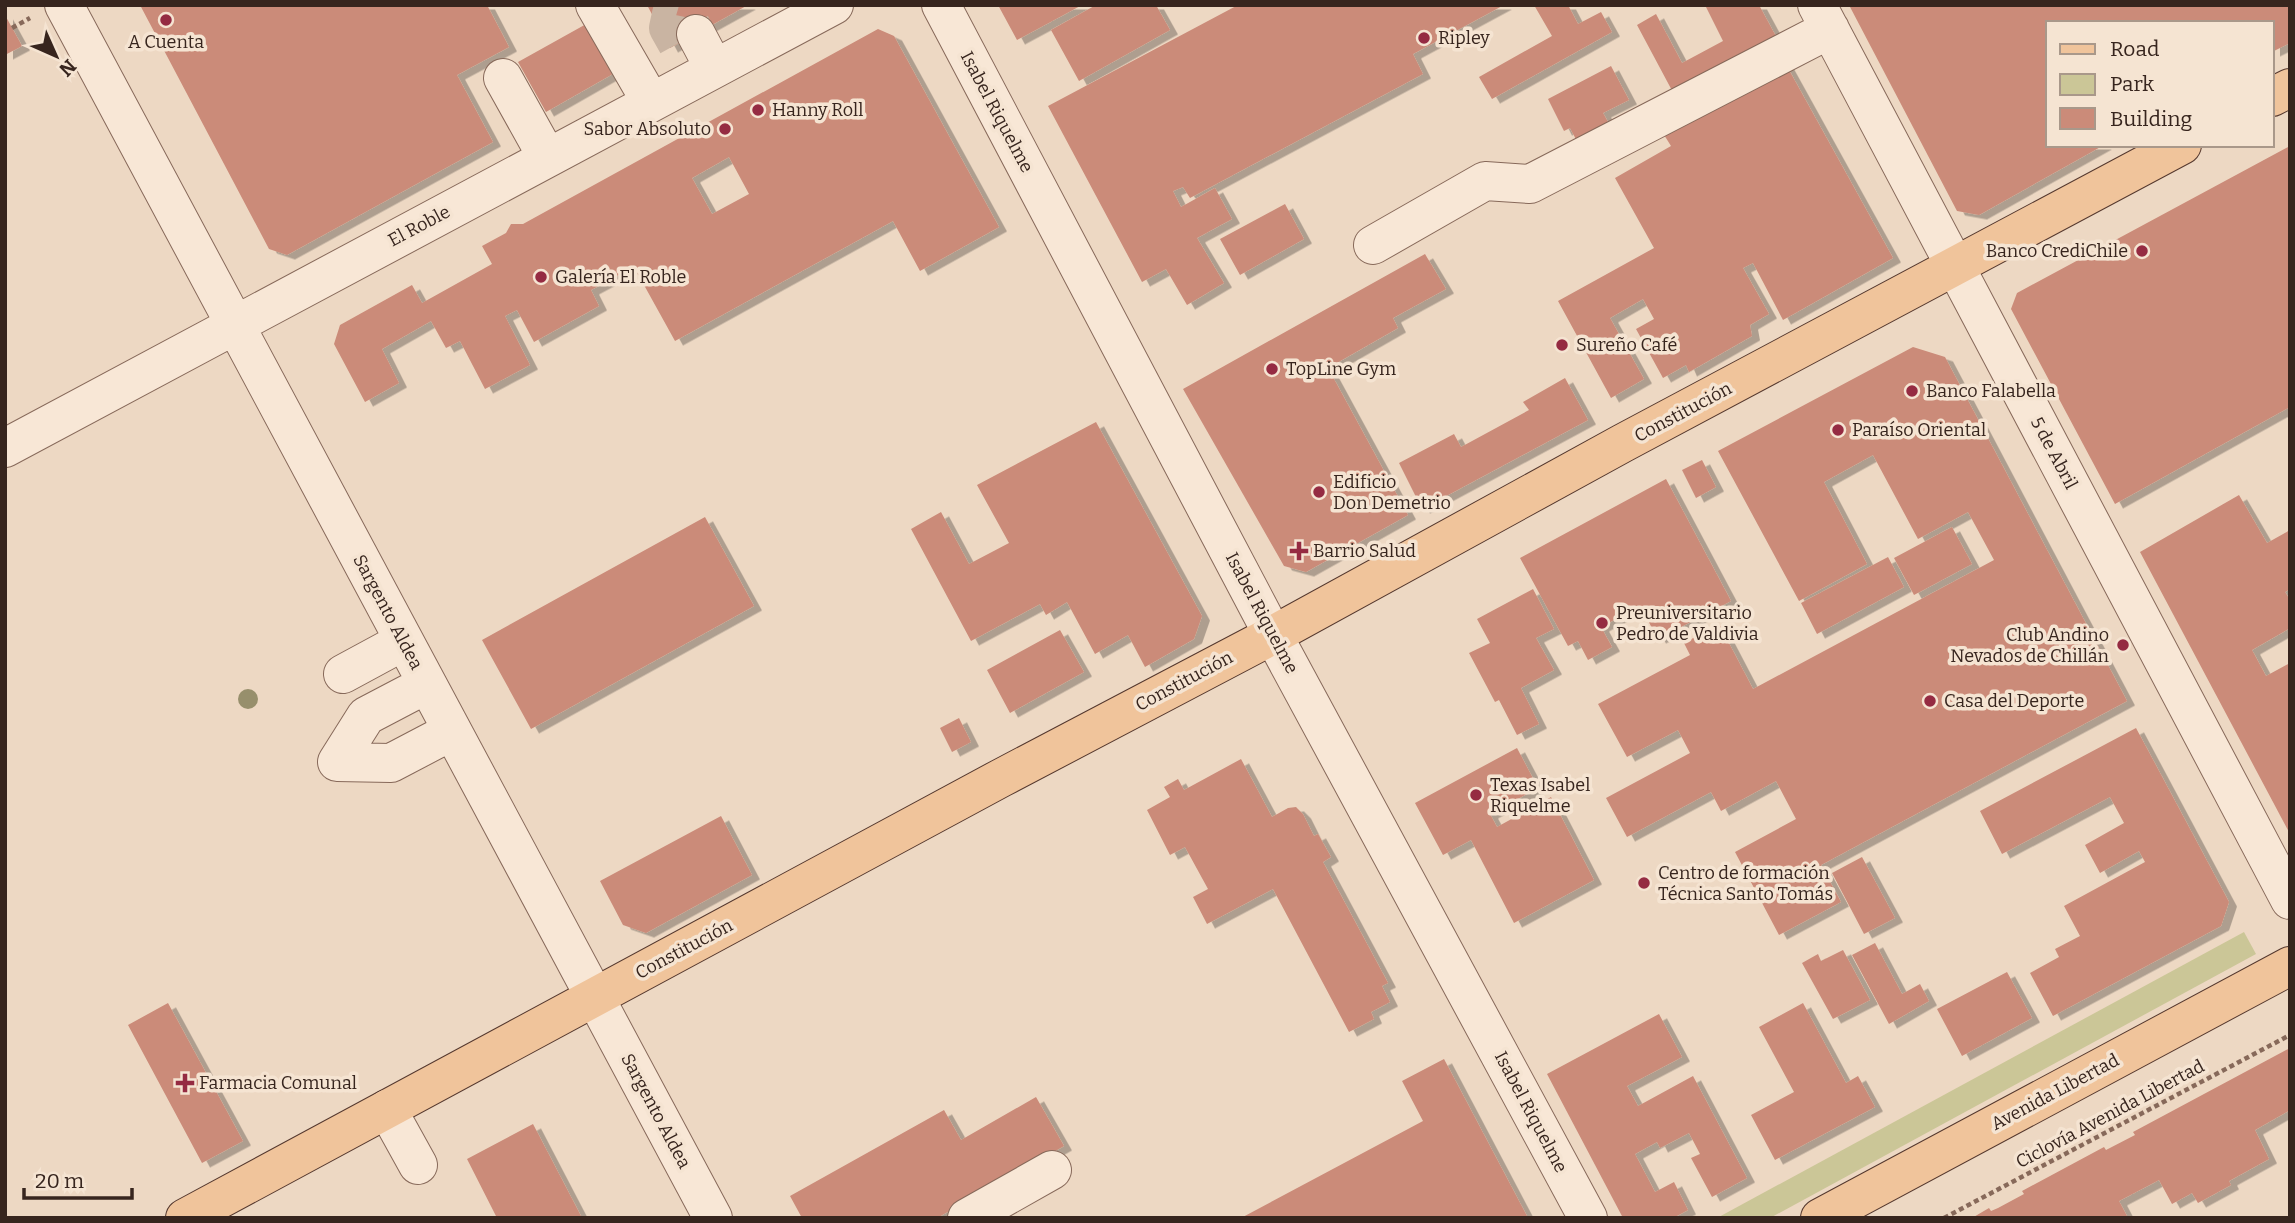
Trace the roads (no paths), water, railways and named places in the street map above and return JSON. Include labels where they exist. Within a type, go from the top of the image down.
[{"type":"main road","points":[[2274,96],[2290,88]]},
{"type":"main road","name":"Constitución","points":[[186,1218],[2178,147]]},
{"type":"main road","name":"Avenida Libertad","points":[[1820,1218],[2290,966]]},
{"type":"street","name":"Sargento Aldea","points":[[64,5],[713,1218]]},
{"type":"street","points":[[595,5],[651,102]]},
{"type":"street","name":"El Roble","points":[[5,448],[834,5]]},
{"type":"street","name":"Isabel Riquelme","points":[[942,5],[1273,635],[1588,1218]]},
{"type":"street","points":[[1373,246],[1485,181],[1530,184],[1823,17]]},
{"type":"street","name":"5 de Abril","points":[[1823,17],[2290,900]]},
{"type":"street","points":[[687,39],[705,73]]},
{"type":"street","points":[[503,78],[547,157]]},
{"type":"street","points":[[343,674],[404,641]]},
{"type":"street","points":[[427,684],[366,716],[337,762],[391,763],[452,731]]},
{"type":"street","points":[[387,1109],[418,1165]]},
{"type":"street","points":[[967,1218],[1052,1170]]},
{"type":"tunnel","points":[[677,44],[668,28],[671,14],[688,19],[696,34]]},
{"type":"place","name":"A Cuenta","points":[[166,20]]},
{"type":"place","name":"Ripley","points":[[1424,38]]},
{"type":"place","name":"Hanny Roll","points":[[758,110]]},
{"type":"place","name":"Sabor Absoluto","points":[[725,129]]},
{"type":"place","name":"Banco CrediChile","points":[[2142,251]]},
{"type":"place","name":"Galería El Roble","points":[[541,277]]},
{"type":"place","name":"Sureño Café","points":[[1562,345]]},
{"type":"place","name":"TopLine Gym","points":[[1272,369]]},
{"type":"place","name":"Banco Falabella","points":[[1912,391]]},
{"type":"place","name":"Paraíso Oriental","points":[[1838,430]]},
{"type":"place","name":"Edificio Don Demetrio","points":[[1319,492]]},
{"type":"place","name":"Barrio Salud","points":[[1299,551]]},
{"type":"place","name":"Preuniversitario Pedro de Valdivia","points":[[1602,623]]},
{"type":"place","name":"Club Andino Nevados de Chillán","points":[[2123,645]]},
{"type":"place","name":"Casa del Deporte","points":[[1930,701]]},
{"type":"place","name":"Texas Isabel Riquelme","points":[[1476,795]]},
{"type":"place","name":"Centro de formación Técnica Santo Tomás","points":[[1644,883]]},
{"type":"place","name":"Farmacia Comunal","points":[[185,1083]]}]
